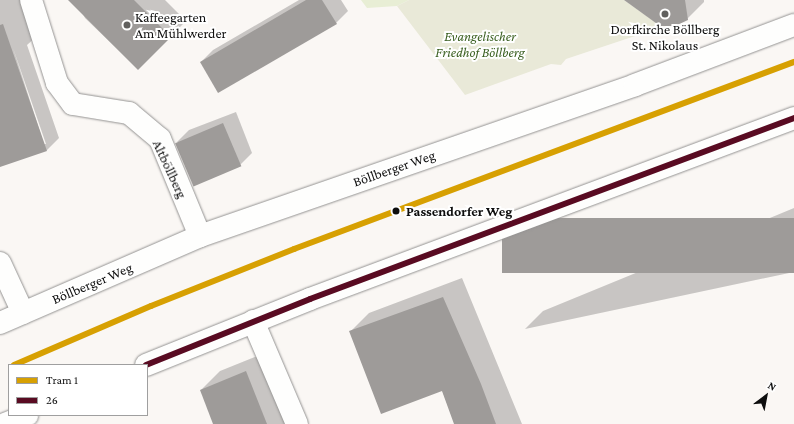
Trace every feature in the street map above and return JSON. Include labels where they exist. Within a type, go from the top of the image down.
[{"type":"street","name":"Altböllberg","points":[[31,0],[61,88],[73,104],[129,113],[160,139],[200,236]]},
{"type":"street","name":"Böllberger Weg","points":[[0,324],[200,236],[635,85],[794,25]]},
{"type":"street","points":[[148,364],[253,320],[794,118]]},
{"type":"street","points":[[0,263],[23,313]]},
{"type":"street","points":[[253,320],[296,424]]},
{"type":"street","points":[[5,424],[25,416]]},
{"type":"green space","points":[[361,0],[409,0],[397,6],[367,8]]},
{"type":"green space","name":"Evangelischer Friedhof Böllberg","points":[[409,0],[624,0],[662,27],[566,59],[561,65],[551,64],[465,95],[397,6]]},
{"type":"building","name":"Kaffeegarten Am Mühlwerder","points":[[68,0],[134,0],[171,37],[138,70]]},
{"type":"building","name":"Kaffeegarten Am Mühlwerder","points":[[306,0],[322,0],[337,24],[218,93],[200,62]]},
{"type":"building","name":"Dorfkirche Böllberg St. Nikolaus","points":[[624,0],[685,0],[688,20],[675,26],[660,26]]},
{"type":"building","points":[[3,24],[47,151],[0,167],[0,25]]},
{"type":"building","points":[[223,123],[241,166],[193,187],[175,143]]},
{"type":"building","points":[[502,218],[794,218],[794,273],[502,273]]},
{"type":"building","points":[[443,297],[481,384],[496,424],[454,424],[442,391],[381,414],[349,331]]},
{"type":"building","points":[[246,371],[267,424],[213,424],[200,390]]},
{"type":"tram line","name":"1","points":[[16,364],[151,306],[294,249],[794,62]]},
{"type":"transit line","name":"26","points":[[148,364],[310,299],[794,118]]},
{"type":"place","name":"Dorfkirche Böllberg St. Nikolaus","points":[[665,14]]},
{"type":"place","name":"Kaffeegarten Am Mühlwerder","points":[[127,25]]},
{"type":"place","name":"Passendorfer Weg","points":[[396,211]]}]
